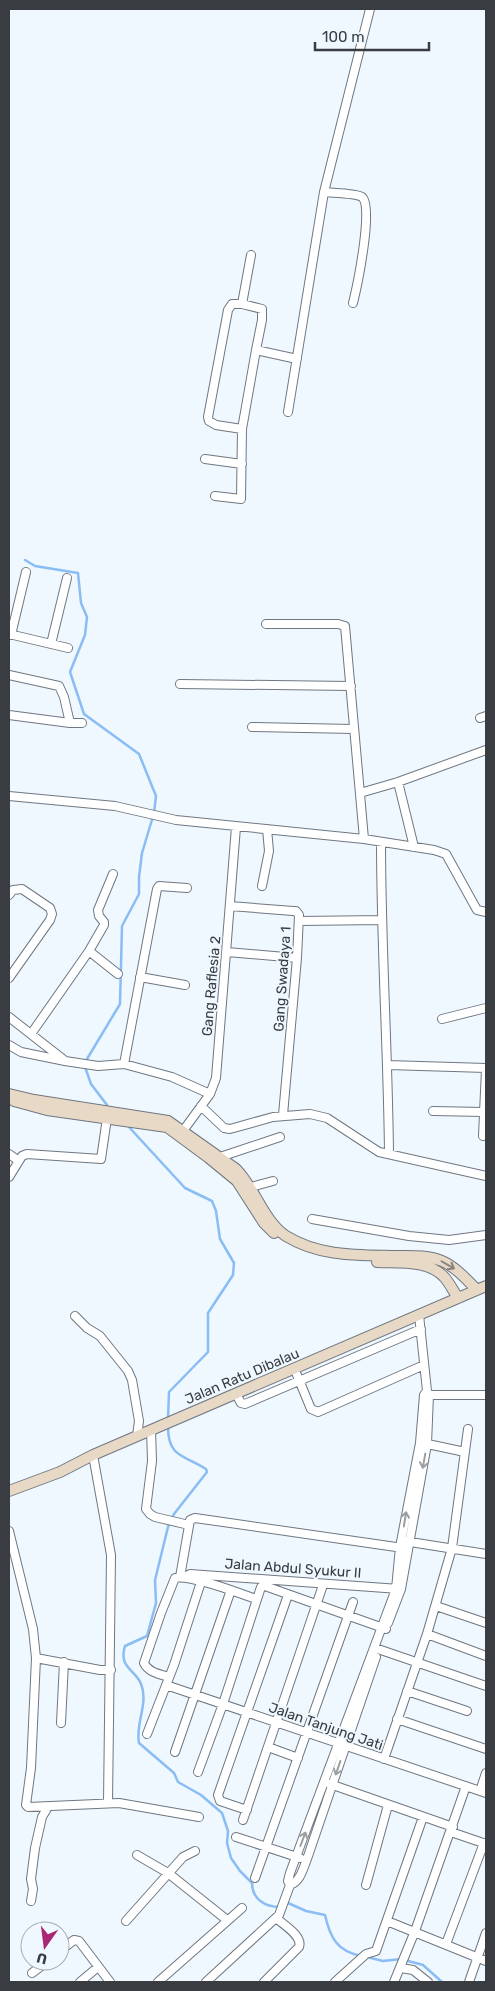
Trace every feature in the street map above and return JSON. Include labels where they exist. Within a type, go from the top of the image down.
[{"type":"street","points":[[288,412],[324,192],[370,9]]},
{"type":"street","points":[[324,192],[356,195],[365,201],[366,223],[363,253],[353,303]]},
{"type":"street","points":[[242,304],[251,255]]},
{"type":"street","points":[[214,496],[241,499],[242,429],[262,320],[262,309],[242,304],[232,304],[228,310],[208,417],[209,421],[216,425],[242,429]]},
{"type":"street","points":[[256,350],[298,359]]},
{"type":"street","points":[[205,459],[242,464]]},
{"type":"street","points":[[26,572],[10,635],[68,648]]},
{"type":"street","points":[[51,644],[67,578]]},
{"type":"street","points":[[266,624],[345,625],[364,839]]},
{"type":"street","points":[[9,674],[59,686],[64,697],[70,723]]},
{"type":"street","points":[[180,684],[350,686]]},
{"type":"street","points":[[9,715],[82,723]]},
{"type":"street","points":[[252,727],[354,729]]},
{"type":"street","points":[[360,793],[398,782],[486,750]]},
{"type":"street","points":[[398,782],[414,847]]},
{"type":"street","points":[[9,796],[115,806],[165,818],[364,839],[434,850],[446,854],[477,910],[486,912]]},
{"type":"street","name":"Gang Raflesia 2","points":[[181,1133],[210,1094],[216,1078],[236,827]]},
{"type":"street","points":[[262,886],[269,851],[268,829]]},
{"type":"street","points":[[382,842],[382,920],[388,1065],[389,1154]]},
{"type":"street","points":[[31,1034],[89,951],[104,925],[98,910],[113,874]]},
{"type":"street","points":[[124,1064],[157,888],[166,885],[187,888]]},
{"type":"street","points":[[9,894],[13,890],[22,889],[50,908],[52,914],[50,920],[9,978]]},
{"type":"street","name":"Gang Swadaya 1","points":[[230,906],[296,911],[299,921],[283,1115]]},
{"type":"street","points":[[299,921],[382,920]]},
{"type":"street","points":[[89,951],[118,974]]},
{"type":"street","points":[[227,952],[297,958]]},
{"type":"street","points":[[140,977],[185,985]]},
{"type":"street","points":[[442,1019],[486,1008]]},
{"type":"street","points":[[9,1017],[65,1061]]},
{"type":"street","points":[[9,1045],[21,1052],[65,1061],[98,1066],[124,1064],[172,1077],[210,1094]]},
{"type":"street","points":[[388,1065],[486,1069],[483,1136]]},
{"type":"street","points":[[12,1099],[47,1110],[162,1119],[236,1169],[251,1187],[275,1226],[292,1239],[312,1248],[341,1255],[415,1256],[437,1259],[458,1270],[482,1288]]},
{"type":"street","points":[[201,1106],[224,1128],[230,1129],[283,1115],[310,1114],[326,1118],[372,1148],[389,1154],[486,1176]]},
{"type":"street","points":[[433,1111],[484,1112]]},
{"type":"street","points":[[112,1115],[130,1121],[167,1127],[181,1133],[237,1181],[264,1223],[278,1238],[287,1244],[326,1258],[424,1266],[440,1274],[458,1298]]},
{"type":"street","points":[[9,1177],[19,1161],[25,1155],[30,1154],[99,1160],[112,1115]]},
{"type":"street","points":[[220,1157],[280,1137]]},
{"type":"street","points":[[9,1154],[19,1161]]},
{"type":"street","points":[[251,1187],[273,1180]]},
{"type":"street","points":[[312,1219],[410,1236],[449,1240],[486,1235]]},
{"type":"street","name":"Jalan Ratu Dibalau","points":[[9,1491],[60,1472],[163,1424],[482,1288]]},
{"type":"street","points":[[290,1885],[299,1879],[307,1859],[329,1783],[398,1589],[423,1444],[427,1394],[419,1314]]},
{"type":"street","points":[[75,1316],[86,1328],[100,1336],[128,1371],[132,1380],[139,1421],[137,1436]]},
{"type":"street","points":[[236,1394],[240,1403],[244,1404],[299,1379],[421,1330]]},
{"type":"street","points":[[295,1369],[311,1409],[318,1412],[424,1365]]},
{"type":"street","points":[[427,1394],[486,1395]]},
{"type":"street","points":[[384,1759],[427,1634],[452,1548],[468,1429]]},
{"type":"street","points":[[151,1430],[152,1461],[146,1509],[150,1514],[165,1520],[190,1525]]},
{"type":"street","points":[[423,1444],[465,1452]]},
{"type":"street","points":[[93,1455],[111,1555],[108,1803]]},
{"type":"street","points":[[256,1599],[182,1577],[190,1520],[195,1518],[452,1548],[486,1554]]},
{"type":"street","points":[[9,1531],[33,1629],[36,1658],[31,1768],[25,1802],[28,1807],[95,1806],[108,1803],[199,1817]]},
{"type":"street","name":"Jalan Abdul Syukur II","points":[[182,1577],[190,1574],[398,1589]]},
{"type":"street","name":"Jalan Tanjung Jati","points":[[182,1577],[175,1578],[173,1582],[144,1663],[146,1668],[194,1694],[342,1746],[483,1792]]},
{"type":"street","points":[[272,1589],[279,1579]]},
{"type":"street","points":[[148,1734],[201,1582]]},
{"type":"street","points":[[198,1772],[223,1704],[261,1587],[265,1586],[348,1617],[384,1628]]},
{"type":"street","points":[[243,1820],[322,1588]]},
{"type":"street","points":[[175,1752],[230,1590]]},
{"type":"street","points":[[247,1810],[220,1801],[218,1798],[288,1594]]},
{"type":"street","points":[[255,1878],[353,1602]]},
{"type":"street","points":[[436,1606],[486,1623]]},
{"type":"street","points":[[427,1634],[486,1656]]},
{"type":"street","points":[[377,1649],[486,1686]]},
{"type":"street","points":[[36,1658],[100,1670],[111,1670]]},
{"type":"street","points":[[61,1723],[64,1662]]},
{"type":"street","points":[[407,1691],[467,1711]]},
{"type":"street","points":[[397,1719],[486,1749]]},
{"type":"street","points":[[268,1747],[298,1758]]},
{"type":"street","points":[[483,1792],[486,1773]]},
{"type":"street","points":[[329,1783],[423,1817],[485,1843],[446,1944]]},
{"type":"street","points":[[206,1982],[276,1918],[282,1910],[290,1885],[288,1881],[290,1873],[329,1783]]},
{"type":"street","points":[[394,1982],[415,1932],[466,1786]]},
{"type":"street","points":[[366,1885],[388,1805]]},
{"type":"street","points":[[31,1901],[33,1889],[31,1880],[35,1848],[42,1816],[48,1807]]},
{"type":"street","points":[[335,1982],[366,1954],[376,1951],[423,1817]]},
{"type":"street","points":[[236,1837],[307,1859]]},
{"type":"street","points":[[126,1921],[183,1857],[195,1851]]},
{"type":"street","points":[[137,1855],[168,1874],[227,1920]]},
{"type":"street","points":[[158,1982],[242,1908]]},
{"type":"street","points":[[264,1982],[299,1947],[300,1943],[299,1938],[276,1918]]},
{"type":"street","points":[[387,1921],[486,1961]]},
{"type":"street","points":[[468,1982],[486,1933]]},
{"type":"street","points":[[70,1943],[78,1940],[110,1982]]},
{"type":"street","points":[[403,1963],[428,1982]]},
{"type":"street","points":[[80,1982],[98,1967]]},
{"type":"waterway","points":[[25,560],[35,566],[78,573],[81,603],[87,617],[85,635],[70,672],[84,714],[139,754],[156,796],[154,813],[142,853],[139,894],[122,926],[120,1004],[84,1064],[91,1084],[107,1105]]},
{"type":"waterway","points":[[128,1126],[185,1188],[212,1201],[216,1211],[220,1239],[234,1263],[233,1275],[208,1313],[208,1352],[169,1392],[168,1419]]},
{"type":"waterway","points":[[168,1427],[171,1445],[174,1450],[206,1469],[207,1472],[174,1514],[168,1527],[155,1580],[156,1603],[147,1636],[125,1646],[123,1653],[128,1668],[139,1679],[143,1691],[144,1699],[138,1736],[139,1743],[174,1773],[178,1782],[201,1795],[222,1813],[228,1831],[227,1843],[231,1858],[252,1883],[254,1894],[257,1898],[265,1904],[280,1907]]},
{"type":"waterway","points":[[285,1905],[288,1903],[306,1911],[325,1915],[329,1930],[336,1942],[346,1951],[362,1956]]},
{"type":"waterway","points":[[367,1957],[383,1961],[401,1959],[423,1965],[442,1982]]}]
